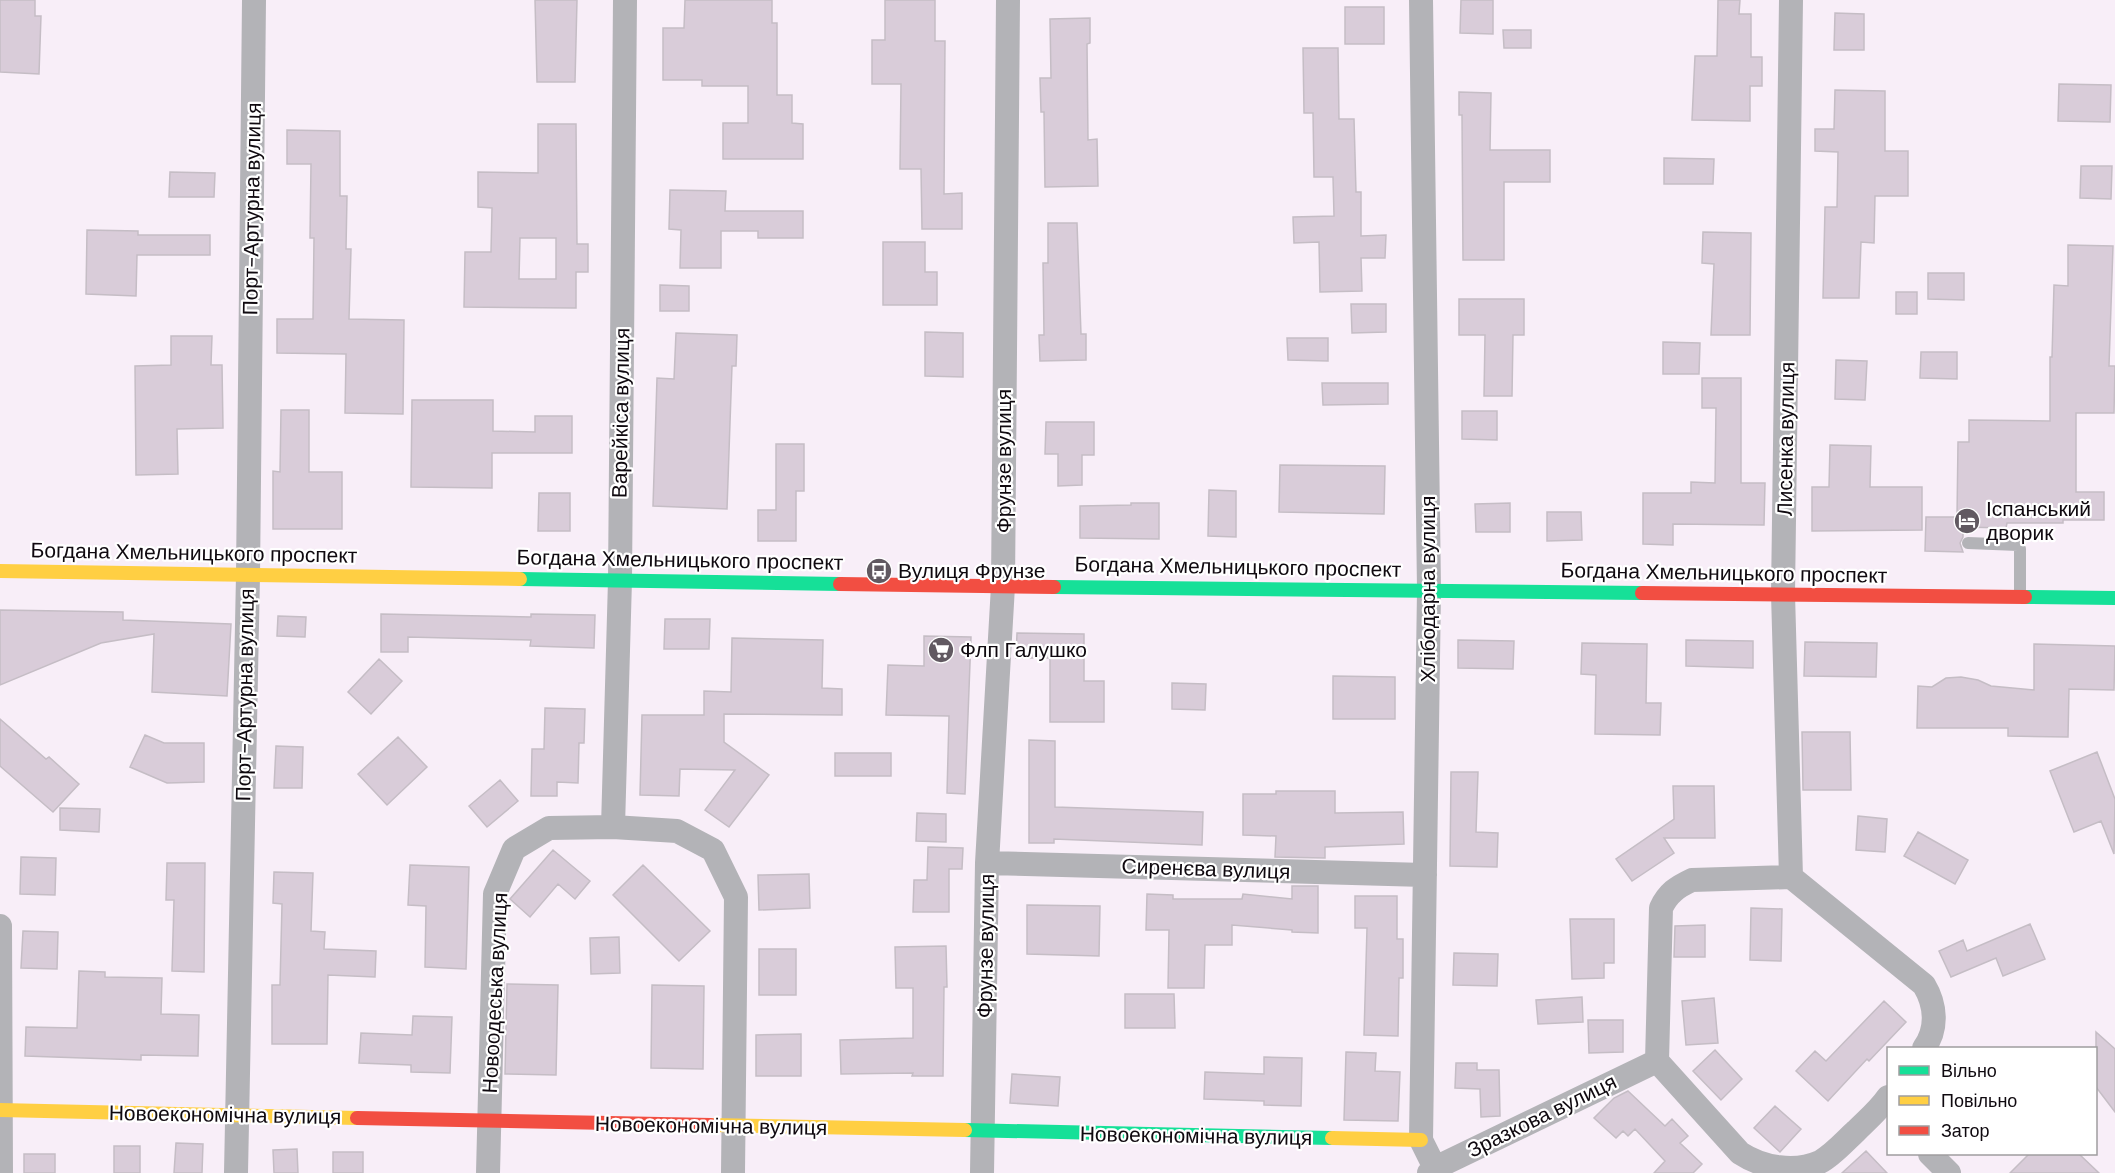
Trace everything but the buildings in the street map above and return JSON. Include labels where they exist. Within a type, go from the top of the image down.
[{"type":"main road","name":"Богдана Хмельницького проспект","points":[[0,572],[2115,598]]},
{"type":"main road","name":"Новоекономічна вулиця","points":[[1,1110],[1421,1140]]},
{"type":"street","name":"Порт-Артурна вулиця","points":[[236,1173],[248,576],[254,0]]},
{"type":"street","name":"Варейкіса вулиця","points":[[614,827],[620,580],[625,0]]},
{"type":"street","name":"Фрунзе вулиця","points":[[982,1173],[987,863],[1003,586],[1008,0]]},
{"type":"street","name":"Хлібодарна вулиця","points":[[1420,0],[1429,590],[1421,1140],[1435,1171]]},
{"type":"street","name":"Лисенка вулиця","points":[[1791,0],[1784,594],[1791,877]]},
{"type":"street","name":"Новоодеська вулиця","points":[[488,1173],[495,894],[514,849],[549,828],[614,827],[677,831],[713,850],[736,897],[733,1173]]},
{"type":"street","name":"Сиренєва вулиця","points":[[987,863],[1425,875]]},
{"type":"street","points":[[1887,1104],[1820,1163],[1801,1169],[1769,1168],[1753,1162],[1740,1153],[1656,1061],[1661,908],[1666,899],[1677,887],[1692,880],[1791,877],[1924,985],[1931,997],[1934,1019],[1924,1047]]},
{"type":"street","points":[[0,926],[1,1173]]},
{"type":"street","name":"Зразкова вулиця","points":[[1435,1171],[1656,1061]]},
{"type":"street","points":[[1931,1155],[1949,1173]]},
{"type":"lane","points":[[1968,543],[2019,546],[2020,597]]},
{"type":"traffic: fast","points":[[520,579],[840,584]]},
{"type":"traffic: fast","points":[[1054,587],[1642,593]]},
{"type":"traffic: fast","points":[[2025,597],[2115,598]]},
{"type":"traffic: fast","points":[[965,1130],[1332,1138]]},
{"type":"traffic: slow","points":[[0,571],[520,579]]},
{"type":"traffic: slow","points":[[0,1110],[357,1118]]},
{"type":"traffic: slow","points":[[711,1125],[965,1130]]},
{"type":"traffic: slow","points":[[1332,1138],[1421,1140]]},
{"type":"traffic: jam","points":[[840,584],[1054,587]]},
{"type":"traffic: jam","points":[[1642,593],[2025,597]]},
{"type":"traffic: jam","points":[[357,1118],[711,1125]]},
{"type":"place","name":"Іспанський дворик","points":[[1967,521]]},
{"type":"place","name":"Вулиця Фрунзе","points":[[879,571]]},
{"type":"place","name":"Флп Галушко","points":[[941,650]]}]
